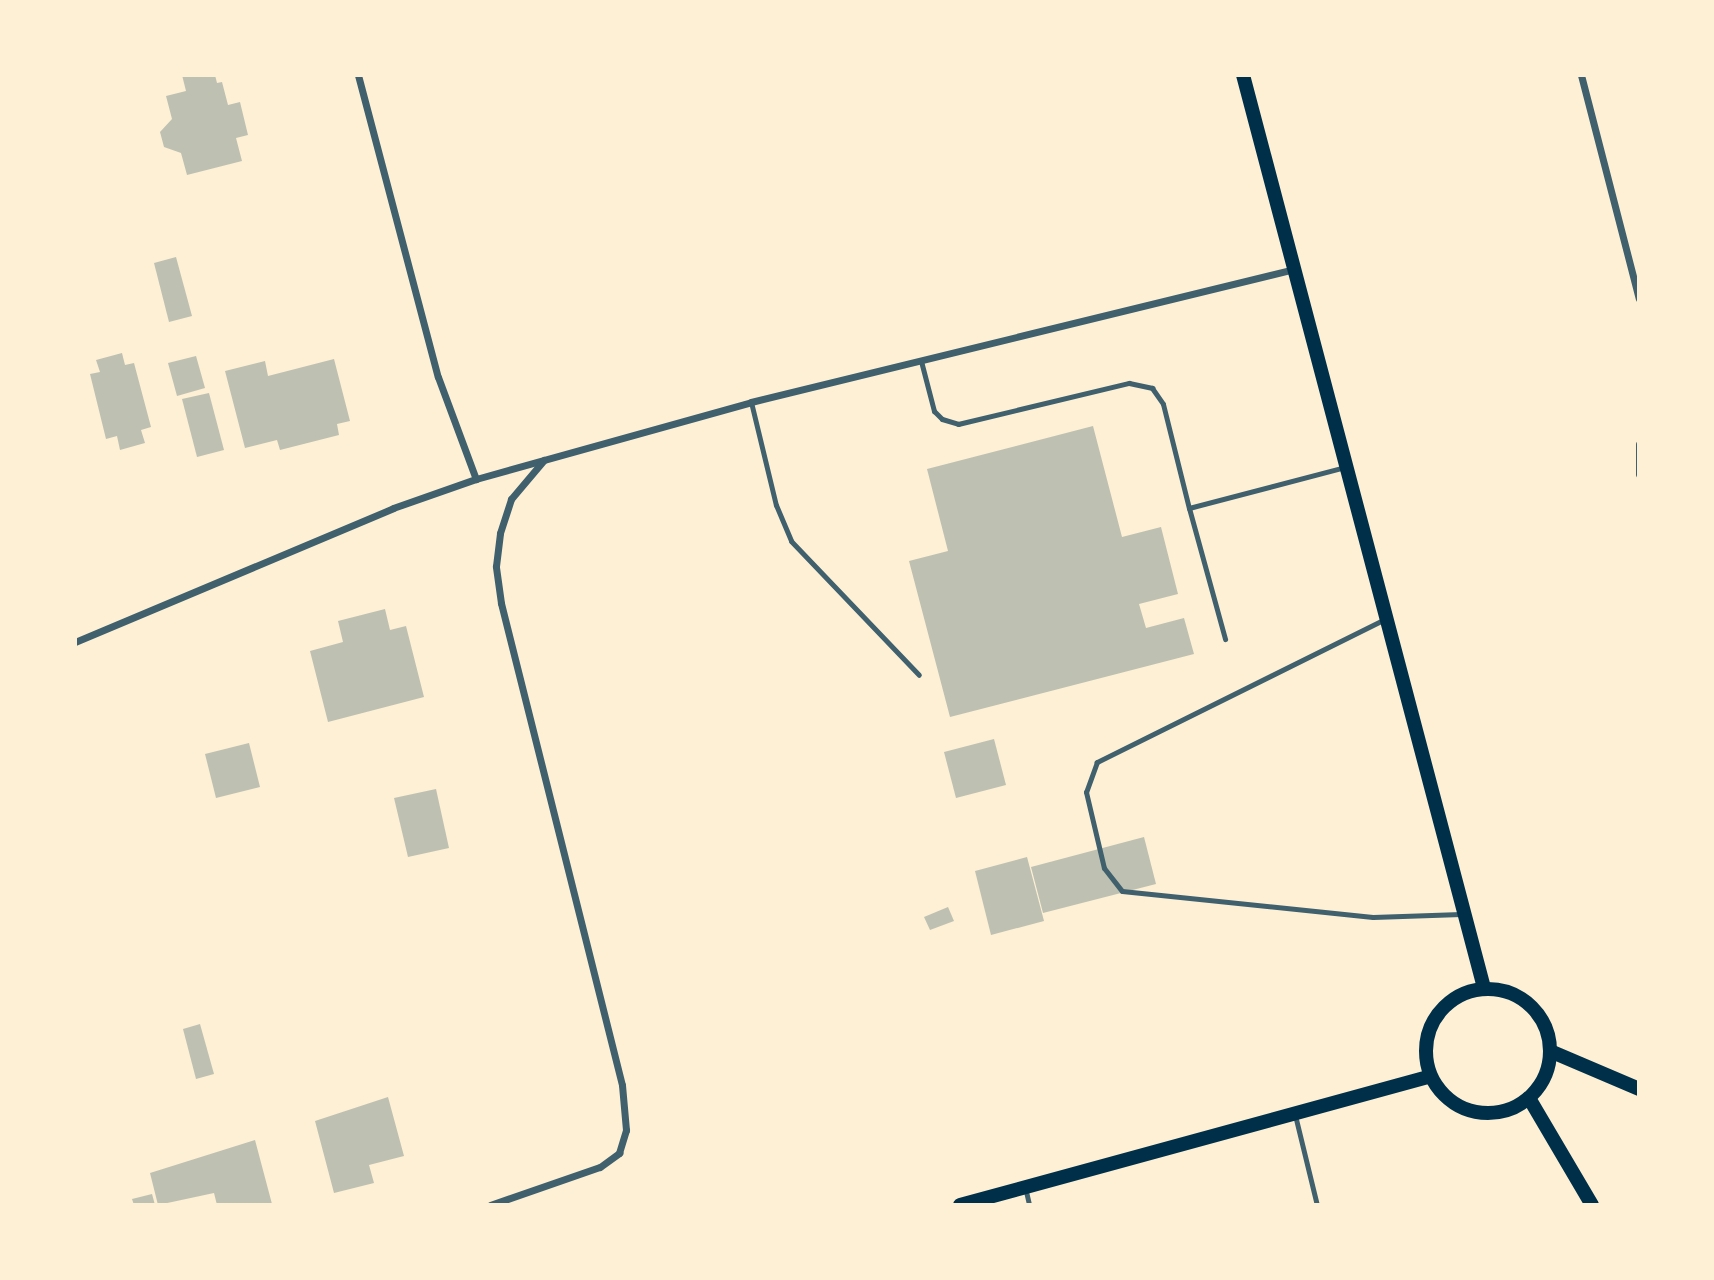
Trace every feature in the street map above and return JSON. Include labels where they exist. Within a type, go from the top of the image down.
[{"type":"main road","points":[[1243,75],[1484,988]]},
{"type":"main road","points":[[1484,988],[1506,991],[1529,1004],[1545,1025],[1550,1051],[1545,1076],[1529,1098],[1513,1108],[1474,1112],[1441,1093],[1430,1076],[1425,1047],[1434,1018],[1455,997],[1484,988]]},
{"type":"main road","points":[[1550,1051],[1639,1089]]},
{"type":"main road","points":[[960,1205],[1430,1076]]},
{"type":"main road","points":[[1529,1098],[1592,1205]]},
{"type":"street","points":[[358,75],[438,377],[476,479]]},
{"type":"street","points":[[1581,75],[1639,299]]},
{"type":"street","points":[[75,642],[393,508],[476,479],[751,402],[1294,269]]},
{"type":"street","points":[[1639,444],[1639,474]]},
{"type":"street","points":[[490,1205],[600,1167],[619,1153],[626,1130],[622,1085],[501,603],[496,566],[500,533],[511,499],[544,460]]},
{"type":"lane","points":[[920,361],[934,411],[958,424],[1129,383],[1152,388],[1163,404],[1225,639]]},
{"type":"lane","points":[[751,402],[776,505],[791,541],[919,675]]},
{"type":"lane","points":[[1189,508],[1346,467]]},
{"type":"lane","points":[[1385,619],[1228,693],[1097,762],[1086,792],[1104,868],[1122,891],[1373,917],[1465,914]]},
{"type":"lane","points":[[1294,1112],[1317,1205]]},
{"type":"lane","points":[[1024,1186],[1029,1205]]},
{"type":"building","points":[[182,75],[215,75],[217,83],[222,82],[228,105],[240,102],[248,135],[236,138],[242,161],[187,175],[181,153],[164,147],[160,132],[172,119],[166,96],[186,91]]},
{"type":"building","points":[[176,257],[192,316],[169,322],[154,263]]},
{"type":"building","points":[[122,353],[125,365],[134,363],[151,427],[141,430],[145,443],[120,450],[117,436],[106,439],[90,374],[100,372],[96,360]]},
{"type":"building","points":[[196,356],[205,388],[177,396],[168,363]]},
{"type":"building","points":[[334,359],[350,421],[337,424],[339,435],[280,450],[277,440],[245,448],[225,371],[265,361],[268,376]]},
{"type":"building","points":[[209,393],[224,450],[197,457],[182,399]]},
{"type":"building","points":[[1093,426],[1122,537],[1161,527],[1178,594],[1139,604],[1146,628],[1184,618],[1194,654],[950,717],[909,561],[948,551],[927,469]]},
{"type":"building","points":[[385,609],[390,630],[406,626],[424,697],[328,722],[310,651],[343,642],[338,621]]},
{"type":"building","points":[[994,739],[1006,785],[956,798],[944,752]]},
{"type":"building","points":[[249,743],[260,787],[216,798],[205,754]]},
{"type":"building","points":[[436,789],[449,848],[408,857],[394,798]]},
{"type":"building","points":[[1144,837],[1156,884],[1043,913],[1031,867]]},
{"type":"building","points":[[1027,857],[1044,921],[991,935],[975,871]]},
{"type":"building","points":[[948,907],[954,921],[930,930],[924,917]]},
{"type":"building","points":[[200,1024],[214,1074],[196,1079],[183,1029]]},
{"type":"building","points":[[388,1097],[404,1156],[369,1165],[374,1183],[334,1193],[315,1121]]},
{"type":"building","points":[[255,1140],[272,1204],[217,1205],[214,1193],[158,1205],[150,1173]]},
{"type":"building","points":[[152,1194],[155,1205],[134,1205],[132,1199]]}]
